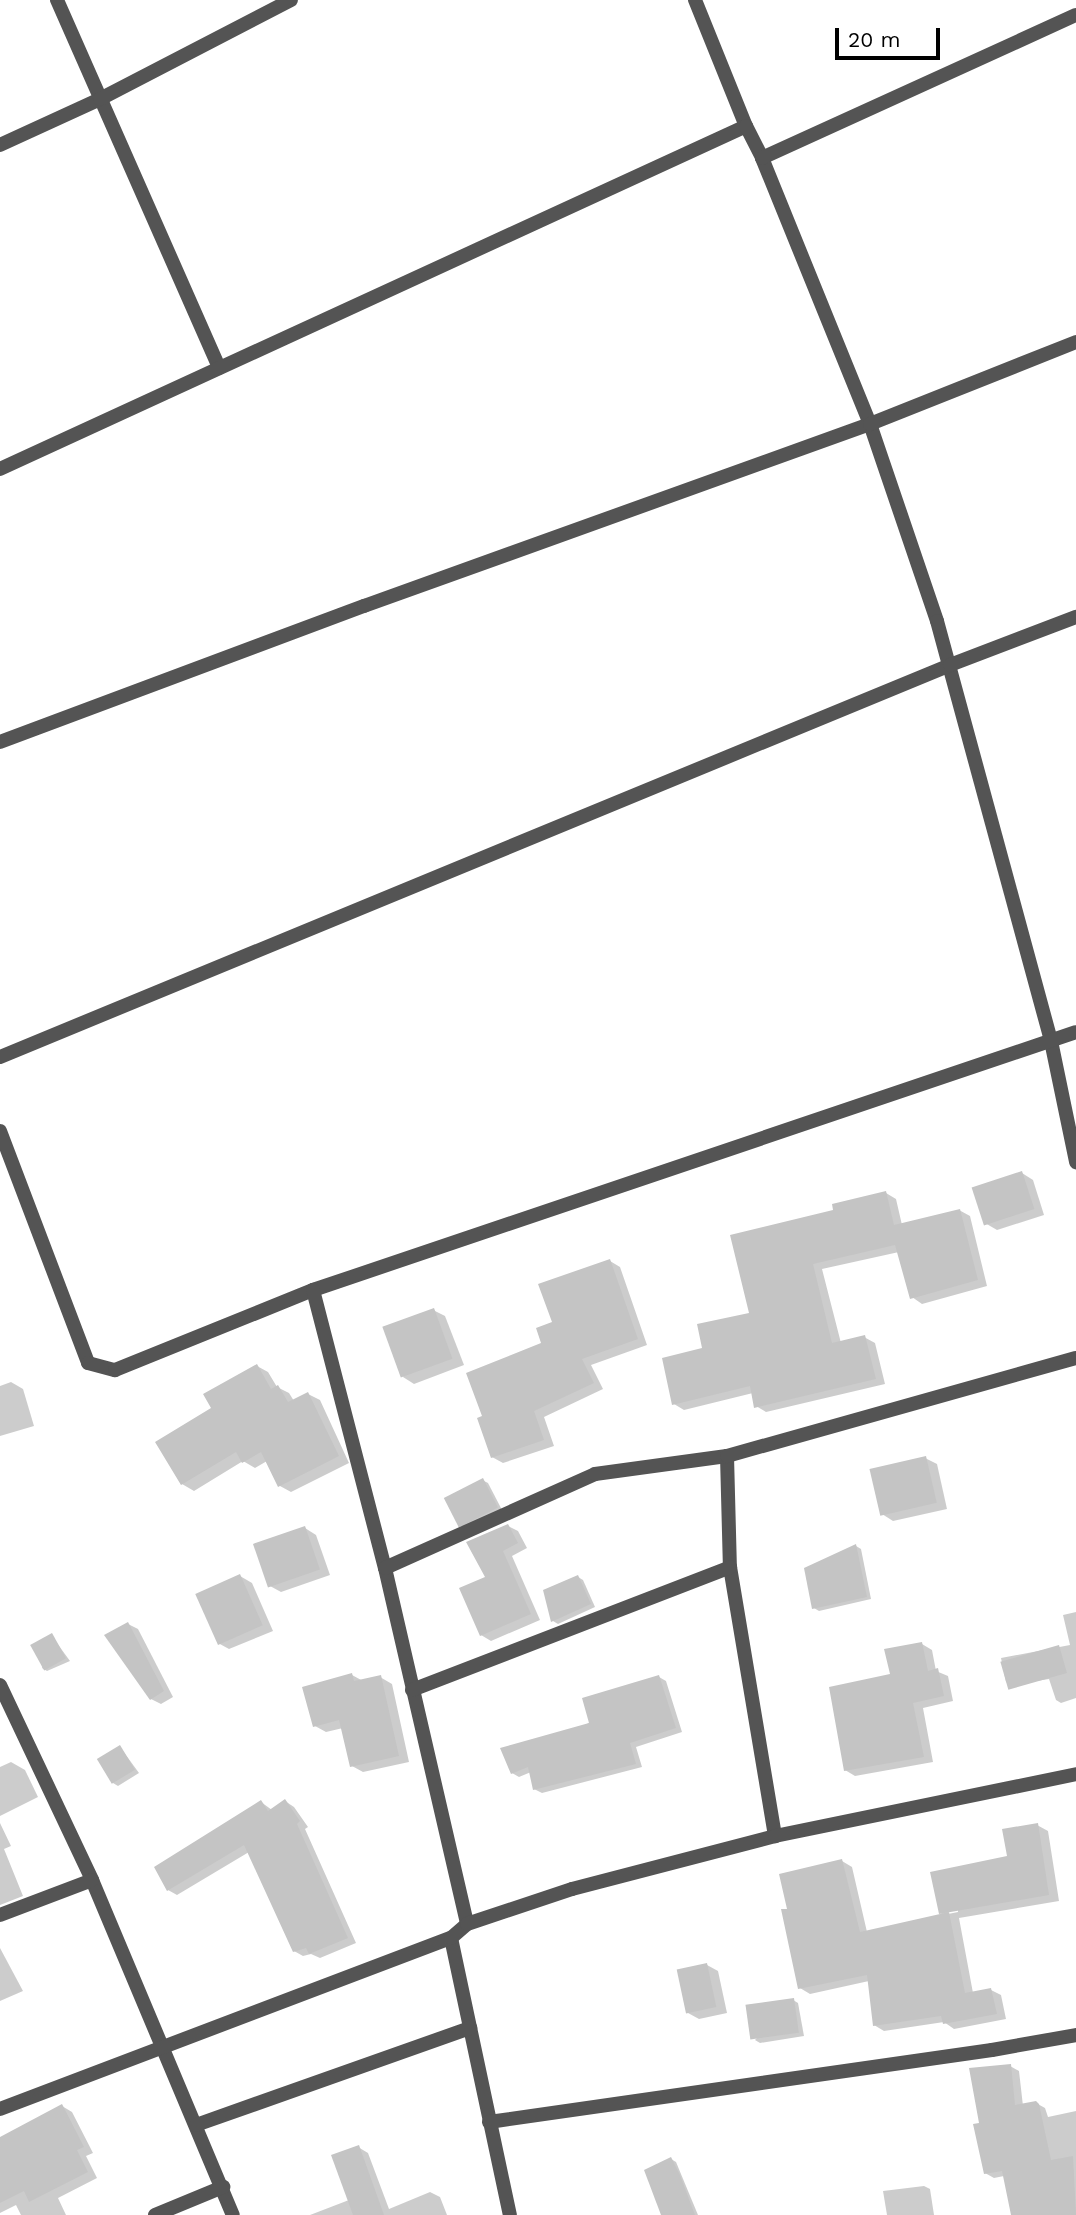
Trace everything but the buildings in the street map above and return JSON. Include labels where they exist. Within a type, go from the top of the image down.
[{"type":"street","points":[[57,0],[219,368]]},
{"type":"street","points":[[0,145],[100,99],[291,0]]},
{"type":"street","points":[[695,0],[870,424],[950,665],[1051,1041],[1076,1162]]},
{"type":"street","points":[[762,158],[1076,15]]},
{"type":"street","points":[[0,469],[746,126]]},
{"type":"street","points":[[0,742],[363,606],[870,424],[1076,342]]},
{"type":"street","points":[[0,1057],[950,665],[1076,617]]},
{"type":"street","points":[[0,1131],[88,1363],[115,1370],[313,1290],[1076,1032]]},
{"type":"street","points":[[313,1290],[385,1568],[467,1924]]},
{"type":"street","points":[[385,1568],[595,1474],[727,1456],[1076,1358]]},
{"type":"street","points":[[727,1456],[730,1567],[775,1836]]},
{"type":"street","points":[[412,1690],[730,1567]]},
{"type":"street","points":[[1,1690],[92,1880],[233,2215]]},
{"type":"street","points":[[0,2109],[450,1938],[467,1924],[572,1889],[775,1836],[1076,1774]]},
{"type":"street","points":[[0,1915],[92,1880]]},
{"type":"street","points":[[450,1938],[510,2215]]},
{"type":"street","points":[[197,2125],[470,2028]]},
{"type":"street","points":[[489,2122],[992,2050],[1076,2035]]},
{"type":"street","points":[[155,2215],[223,2187]]}]
